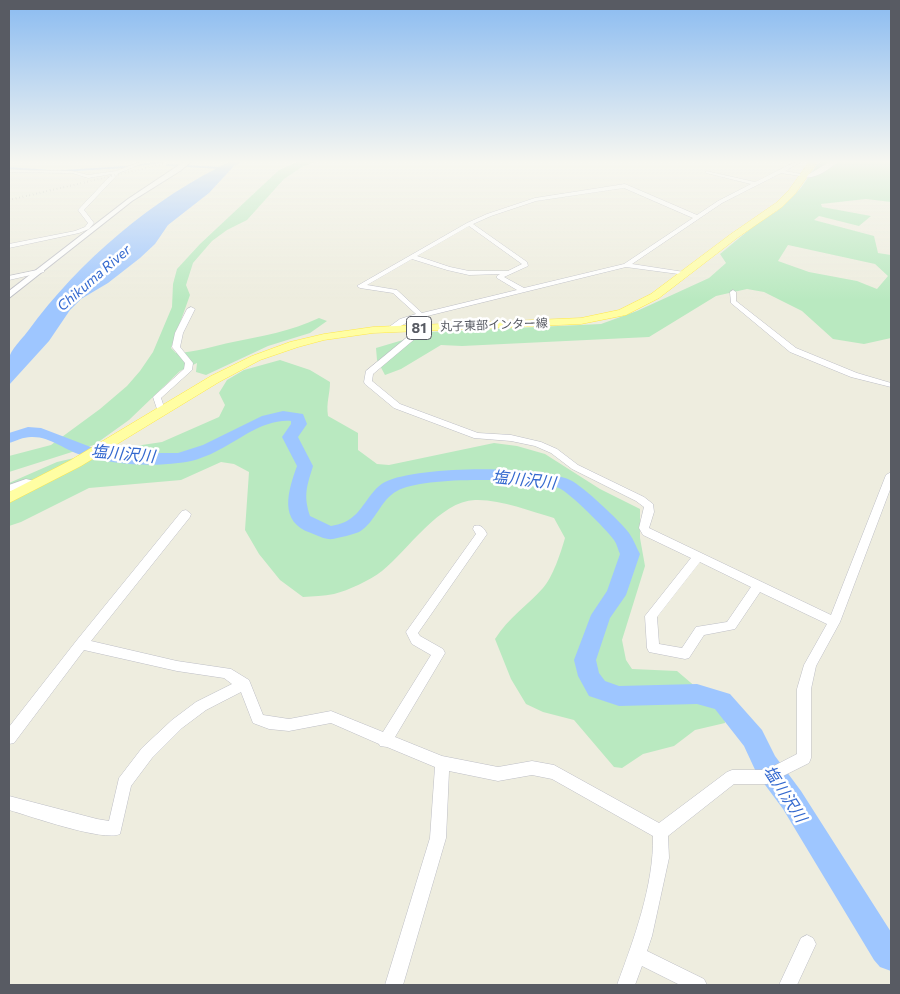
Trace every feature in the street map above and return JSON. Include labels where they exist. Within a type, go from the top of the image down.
[{"type":"main road","name":"丸子東部インター線","points":[[9,498],[76,463],[220,376],[279,349],[324,337],[392,328],[556,323],[622,314],[644,304],[734,236],[776,207]]},
{"type":"street","points":[[9,246],[82,230],[91,223],[82,210],[84,207]]},
{"type":"street","points":[[9,295],[121,207]]},
{"type":"street","points":[[422,315],[396,290],[360,286],[469,224],[512,207]]},
{"type":"street","points":[[674,207],[696,217]]},
{"type":"street","points":[[392,328],[402,321],[422,315],[626,265],[696,217],[713,207]]},
{"type":"street","points":[[469,224],[526,264],[499,277],[523,290]]},
{"type":"street","points":[[72,233],[87,235]]},
{"type":"street","points":[[413,257],[444,268],[469,273],[506,272]]},
{"type":"street","points":[[626,265],[684,274]]},
{"type":"street","points":[[9,278],[42,271]]},
{"type":"street","points":[[733,292],[733,302],[794,350],[854,376],[891,385]]},
{"type":"street","points":[[161,410],[158,397],[188,370],[189,363],[176,347],[179,333],[191,309]]},
{"type":"street","points":[[425,328],[369,373],[368,382],[397,406],[477,436],[530,441],[554,451],[575,467],[640,499],[649,506],[644,528],[647,532],[834,622]]},
{"type":"street","points":[[660,832],[732,777],[767,777],[804,758],[804,689],[810,665],[834,622],[891,475]]},
{"type":"street","points":[[9,489],[26,482],[36,484]]},
{"type":"street","points":[[9,738],[81,644],[186,514]]},
{"type":"street","points":[[385,741],[439,653],[416,640],[412,632],[482,534],[478,528]]},
{"type":"street","points":[[698,557],[651,616],[653,648],[685,654],[700,631],[730,626],[758,586]]},
{"type":"street","points":[[81,644],[177,666],[226,674],[244,684],[258,719],[269,724],[289,725],[330,717],[442,763],[498,774],[532,768],[554,772],[660,832]]},
{"type":"street","points":[[9,803],[97,827],[115,829],[124,783],[147,753],[177,724],[201,706],[244,684]]},
{"type":"street","points":[[394,985],[438,838],[442,763]]},
{"type":"street","points":[[626,985],[644,936],[662,858],[660,832]]},
{"type":"street","points":[[788,985],[806,944]]},
{"type":"street","points":[[637,955],[698,985]]},
{"type":"green space","points":[[239,207],[258,207],[247,220],[227,230],[212,241],[193,263],[186,285],[190,295],[171,348],[176,353],[277,333],[319,318],[327,321],[310,333],[268,346],[206,375],[196,372],[197,363],[180,371],[129,420],[94,445],[9,472],[9,456],[51,445],[100,409],[127,386],[140,371],[153,352],[172,307],[173,284],[177,269],[200,244]]},
{"type":"green space","points":[[781,207],[824,207],[871,216],[859,226],[819,216],[814,220],[874,236],[878,253],[891,255],[891,338],[864,344],[833,339],[802,311],[764,292],[747,289],[716,296],[649,337],[462,346],[441,345],[401,369],[385,375],[377,360],[376,348],[430,332],[601,324],[637,311],[709,278],[726,263],[720,254],[755,225]],"holes":[[[788,245],[875,264],[888,276],[877,289],[857,281],[809,272],[778,261]]]},
{"type":"green space","points":[[280,360],[310,370],[330,382],[327,407],[328,416],[358,433],[358,450],[377,464],[389,465],[494,443],[517,446],[545,454],[600,489],[640,509],[640,538],[645,566],[622,640],[626,660],[632,669],[677,671],[724,711],[725,723],[695,730],[674,746],[643,754],[622,768],[614,767],[574,720],[543,712],[526,704],[511,679],[495,639],[506,624],[547,583],[565,538],[554,518],[515,506],[485,500],[462,502],[437,517],[392,562],[371,578],[352,588],[334,594],[303,597],[280,580],[259,554],[245,530],[249,472],[234,464],[221,462],[181,480],[89,488],[21,522],[9,526],[9,483],[57,462],[109,450],[162,442],[219,417],[225,405],[219,393],[227,380],[244,370]]},
{"type":"water","name":"Chikuma River","points":[[154,207],[191,207],[168,225],[155,244],[140,258],[108,283],[81,299],[70,310],[49,341],[9,385],[8,365],[10,355],[48,305],[94,256]]},
{"type":"waterway","name":"塩川沢川","points":[[9,438],[28,432],[41,433],[48,434],[81,450],[96,454],[169,459],[194,455],[209,449],[268,419],[283,416],[298,417],[299,424],[290,437],[305,466],[296,493],[297,505],[302,520],[313,527],[330,533],[352,527],[362,519],[381,493],[392,486],[411,479],[472,475],[529,477],[565,484],[576,492],[622,537],[630,554],[616,595],[601,615],[585,660],[589,676],[597,689],[619,696],[697,694],[722,701],[753,738],[766,765],[792,800],[891,956]]}]
